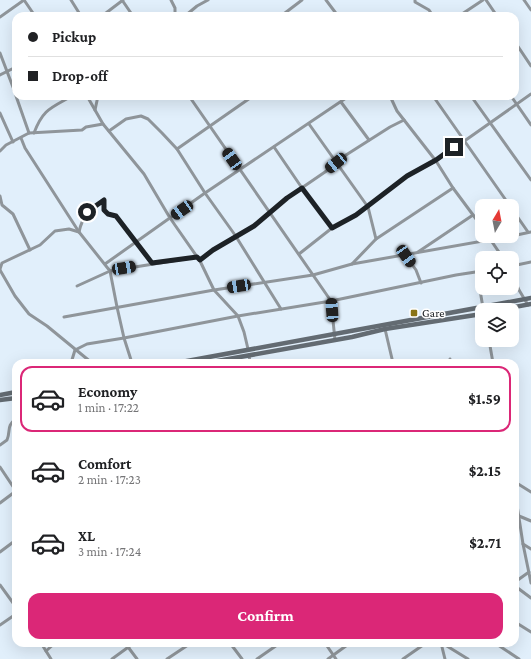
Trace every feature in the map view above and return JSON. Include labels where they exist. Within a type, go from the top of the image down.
[{"type":"main road","points":[[509,303],[531,298]]},
{"type":"main road","points":[[519,307],[530,305]]},
{"type":"main road","points":[[202,359],[335,340],[385,327],[475,310]]},
{"type":"main road","points":[[221,359],[334,334],[475,315]]},
{"type":"main road","points":[[0,395],[12,393]]},
{"type":"main road","points":[[0,400],[12,398]]},
{"type":"street","points":[[0,17],[18,2],[24,0],[32,12]]},
{"type":"street","points":[[71,0],[78,12]]},
{"type":"street","points":[[107,12],[123,0],[130,12]]},
{"type":"street","points":[[171,0],[175,8],[175,12]]},
{"type":"street","points":[[190,12],[208,0]]},
{"type":"street","points":[[286,12],[302,0]]},
{"type":"street","points":[[326,0],[335,12]]},
{"type":"street","points":[[415,0],[430,12]]},
{"type":"street","points":[[465,12],[483,0]]},
{"type":"street","points":[[486,0],[494,12]]},
{"type":"street","points":[[524,0],[531,10]]},
{"type":"street","points":[[519,48],[531,66]]},
{"type":"street","points":[[0,53],[12,83]]},
{"type":"street","points":[[0,75],[12,69]]},
{"type":"street","points":[[299,254],[332,228],[368,207],[407,176],[436,160],[531,94]]},
{"type":"street","points":[[18,100],[29,133]]},
{"type":"street","points":[[34,133],[38,121],[45,112],[65,100]]},
{"type":"street","points":[[89,100],[103,124],[144,174],[170,218],[200,260],[214,290],[238,316],[244,332],[249,359]]},
{"type":"street","points":[[95,110],[97,100]]},
{"type":"street","points":[[192,100],[331,301],[335,340]]},
{"type":"street","points":[[177,149],[247,100]]},
{"type":"street","points":[[105,264],[205,193],[344,100]]},
{"type":"street","points":[[392,100],[397,111],[436,160],[453,188],[475,218]]},
{"type":"street","points":[[436,100],[505,199]]},
{"type":"street","points":[[474,100],[531,180]]},
{"type":"street","points":[[514,100],[531,125]]},
{"type":"street","points":[[341,102],[369,140]]},
{"type":"street","points":[[0,113],[13,142]]},
{"type":"street","points":[[109,131],[126,119],[144,116],[162,133],[177,149],[235,236],[281,309]]},
{"type":"street","points":[[200,260],[235,236],[254,226],[287,198],[369,140],[404,120]]},
{"type":"street","points":[[0,151],[29,133],[82,130],[103,124]]},
{"type":"street","points":[[309,124],[368,207],[376,239]]},
{"type":"street","points":[[21,138],[25,148],[79,232],[110,271],[124,338],[131,359]]},
{"type":"street","points":[[274,147],[332,228]]},
{"type":"street","points":[[352,264],[376,239],[453,188]]},
{"type":"street","points":[[0,196],[2,205],[13,214],[30,250]]},
{"type":"street","points":[[79,232],[81,221],[87,212],[104,200],[104,210],[108,214],[116,216],[152,263]]},
{"type":"street","points":[[417,253],[473,215]]},
{"type":"street","points":[[519,218],[530,232],[519,234]]},
{"type":"street","points":[[79,232],[69,229],[54,232],[40,245],[2,263],[0,270],[15,296],[29,314],[48,326],[87,359]]},
{"type":"street","points":[[64,316],[214,290],[313,275],[352,264],[406,256],[475,243]]},
{"type":"street","points":[[406,256],[416,270],[421,283]]},
{"type":"street","points":[[77,286],[110,271],[152,263],[197,257]]},
{"type":"street","points":[[519,265],[531,262]]},
{"type":"street","points":[[72,359],[75,350],[87,344],[238,316],[331,301],[475,272]]},
{"type":"street","points":[[519,290],[530,305]]},
{"type":"street","points":[[385,327],[392,359]]},
{"type":"street","points":[[490,347],[492,359]]},
{"type":"street","points":[[0,445],[7,440],[8,427],[12,422]]},
{"type":"street","points":[[0,467],[12,485]]},
{"type":"street","points":[[519,484],[531,492]]},
{"type":"street","points":[[0,503],[12,494]]},
{"type":"street","points":[[519,515],[531,521]]},
{"type":"street","points":[[519,524],[531,583]]},
{"type":"street","points":[[0,552],[12,543]]},
{"type":"street","points":[[523,544],[531,549]]},
{"type":"street","points":[[519,580],[530,573]]},
{"type":"street","points":[[0,585],[12,602]]},
{"type":"street","points":[[519,589],[531,598]]},
{"type":"street","points":[[0,625],[12,617]]},
{"type":"street","points":[[519,624],[531,632]]},
{"type":"street","points":[[43,647],[51,659]]},
{"type":"street","points":[[46,651],[50,647]]},
{"type":"street","points":[[112,659],[128,647],[137,659]]},
{"type":"street","points":[[167,659],[185,647]]},
{"type":"street","points":[[233,647],[242,659]]},
{"type":"street","points":[[257,659],[274,647]]},
{"type":"street","points":[[328,647],[336,659]]},
{"type":"street","points":[[328,659],[344,647]]},
{"type":"street","points":[[403,659],[420,647]]},
{"type":"street","points":[[442,647],[444,659]]},
{"type":"street","points":[[447,647],[468,659]]},
{"type":"street","points":[[501,647],[519,659]]},
{"type":"place","name":"Gare","points":[[414,313]]},
{"type":"route","points":[[87,212],[104,200],[104,210],[108,214],[116,216],[152,263],[197,257],[200,260],[235,236],[254,226],[287,198],[302,188],[332,228],[356,215],[407,176],[436,160],[454,147]]}]
